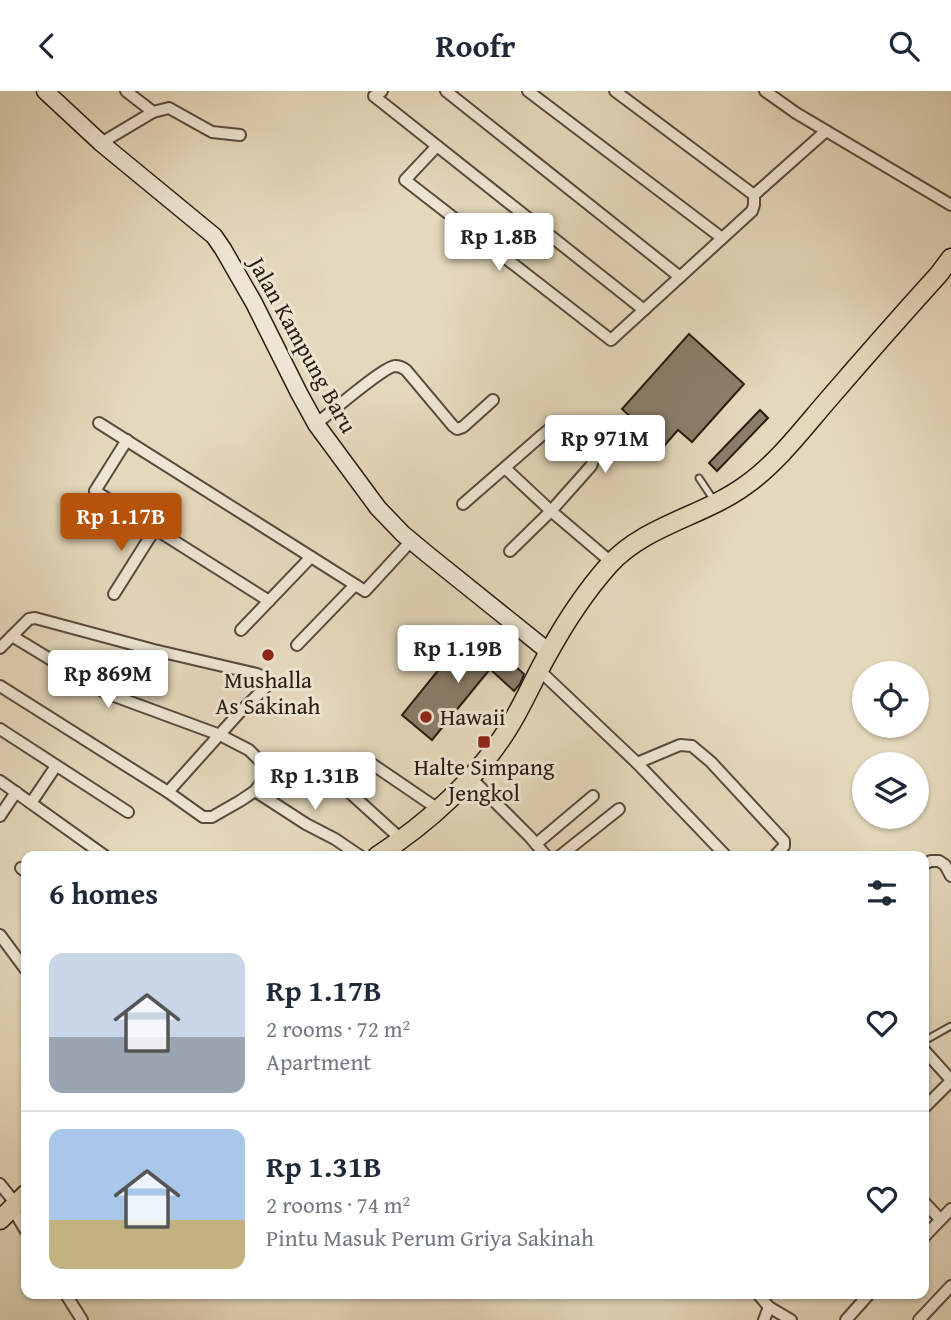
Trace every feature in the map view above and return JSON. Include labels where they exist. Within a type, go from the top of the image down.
[{"type":"main road","points":[[384,851],[438,809],[491,753],[509,728],[549,652],[582,599],[611,562],[645,538],[716,504],[747,485],[777,457],[945,278],[951,258]]},
{"type":"street","name":"Jalan Kampung Baru","points":[[45,91],[101,143],[214,236],[254,303],[316,424],[378,508],[411,541],[549,652]]},
{"type":"street","points":[[127,91],[153,112]]},
{"type":"street","points":[[382,91],[374,96],[644,310]]},
{"type":"street","points":[[446,91],[680,277]]},
{"type":"street","points":[[528,91],[722,238]]},
{"type":"street","points":[[615,91],[754,195]]},
{"type":"street","points":[[765,91],[826,131],[951,205]]},
{"type":"street","points":[[101,143],[153,112],[169,108],[212,132],[240,135]]},
{"type":"street","points":[[437,146],[405,180],[611,340],[751,211],[754,195],[826,131]]},
{"type":"street","points":[[316,424],[379,374],[394,366],[406,370],[457,429],[463,427],[493,400]]},
{"type":"street","points":[[99,423],[365,591],[411,541]]},
{"type":"street","points":[[463,504],[553,427],[561,427],[571,433],[589,451],[593,463],[551,511],[510,551]]},
{"type":"street","points":[[127,440],[95,491],[269,601]]},
{"type":"street","points":[[505,468],[611,562]]},
{"type":"street","points":[[114,594],[155,529]]},
{"type":"street","points":[[241,629],[311,557]]},
{"type":"street","points":[[297,645],[355,585]]},
{"type":"street","points":[[0,649],[29,619],[35,618],[257,674],[267,679],[268,683],[264,689],[167,792]]},
{"type":"street","points":[[0,686],[191,810],[206,817],[218,814],[255,791],[265,777],[261,762],[248,750],[220,735],[106,693],[12,636]]},
{"type":"street","points":[[539,670],[637,763],[721,851]]},
{"type":"street","points":[[0,729],[128,812]]},
{"type":"street","points":[[637,763],[680,745],[697,749],[784,841],[780,851]]},
{"type":"street","points":[[372,764],[438,809]]},
{"type":"street","points":[[31,803],[56,766]]},
{"type":"street","points":[[470,777],[542,851]]},
{"type":"street","points":[[0,781],[97,851]]},
{"type":"street","points":[[255,791],[353,851]]},
{"type":"street","points":[[348,791],[401,840]]},
{"type":"street","points":[[0,816],[16,792]]},
{"type":"street","points":[[536,844],[593,796]]},
{"type":"street","points":[[566,851],[619,809]]},
{"type":"street","points":[[929,862],[939,861],[945,865],[951,876]]},
{"type":"street","points":[[0,935],[21,963]]},
{"type":"street","points":[[929,1056],[951,1080],[929,1103]]},
{"type":"street","points":[[0,1184],[17,1203]]},
{"type":"street","points":[[929,1207],[940,1219]]},
{"type":"street","points":[[929,1231],[951,1209]]},
{"type":"street","points":[[919,1320],[951,1286]]},
{"type":"street","points":[[69,1299],[82,1320]]},
{"type":"street","points":[[763,1299],[769,1307],[792,1320]]},
{"type":"street","points":[[846,1320],[865,1299]]},
{"type":"street","points":[[764,1320],[769,1307]]},
{"type":"lane","points":[[699,478],[716,504]]},
{"type":"lane","points":[[929,1038],[951,1026]]},
{"type":"building","points":[[689,334],[744,384],[692,442],[678,430],[663,447],[622,409]]},
{"type":"building","points":[[760,410],[768,418],[717,471],[709,463]]},
{"type":"building","points":[[465,637],[480,649],[487,641],[524,674],[514,691],[490,669],[432,740],[402,715]]},
{"type":"place","name":"Mushalla As Sakinah","points":[[268,655]]},
{"type":"place","name":"Hawaii","points":[[426,717]]},
{"type":"place","name":"Halte Simpang Jengkol","points":[[484,742]]}]
